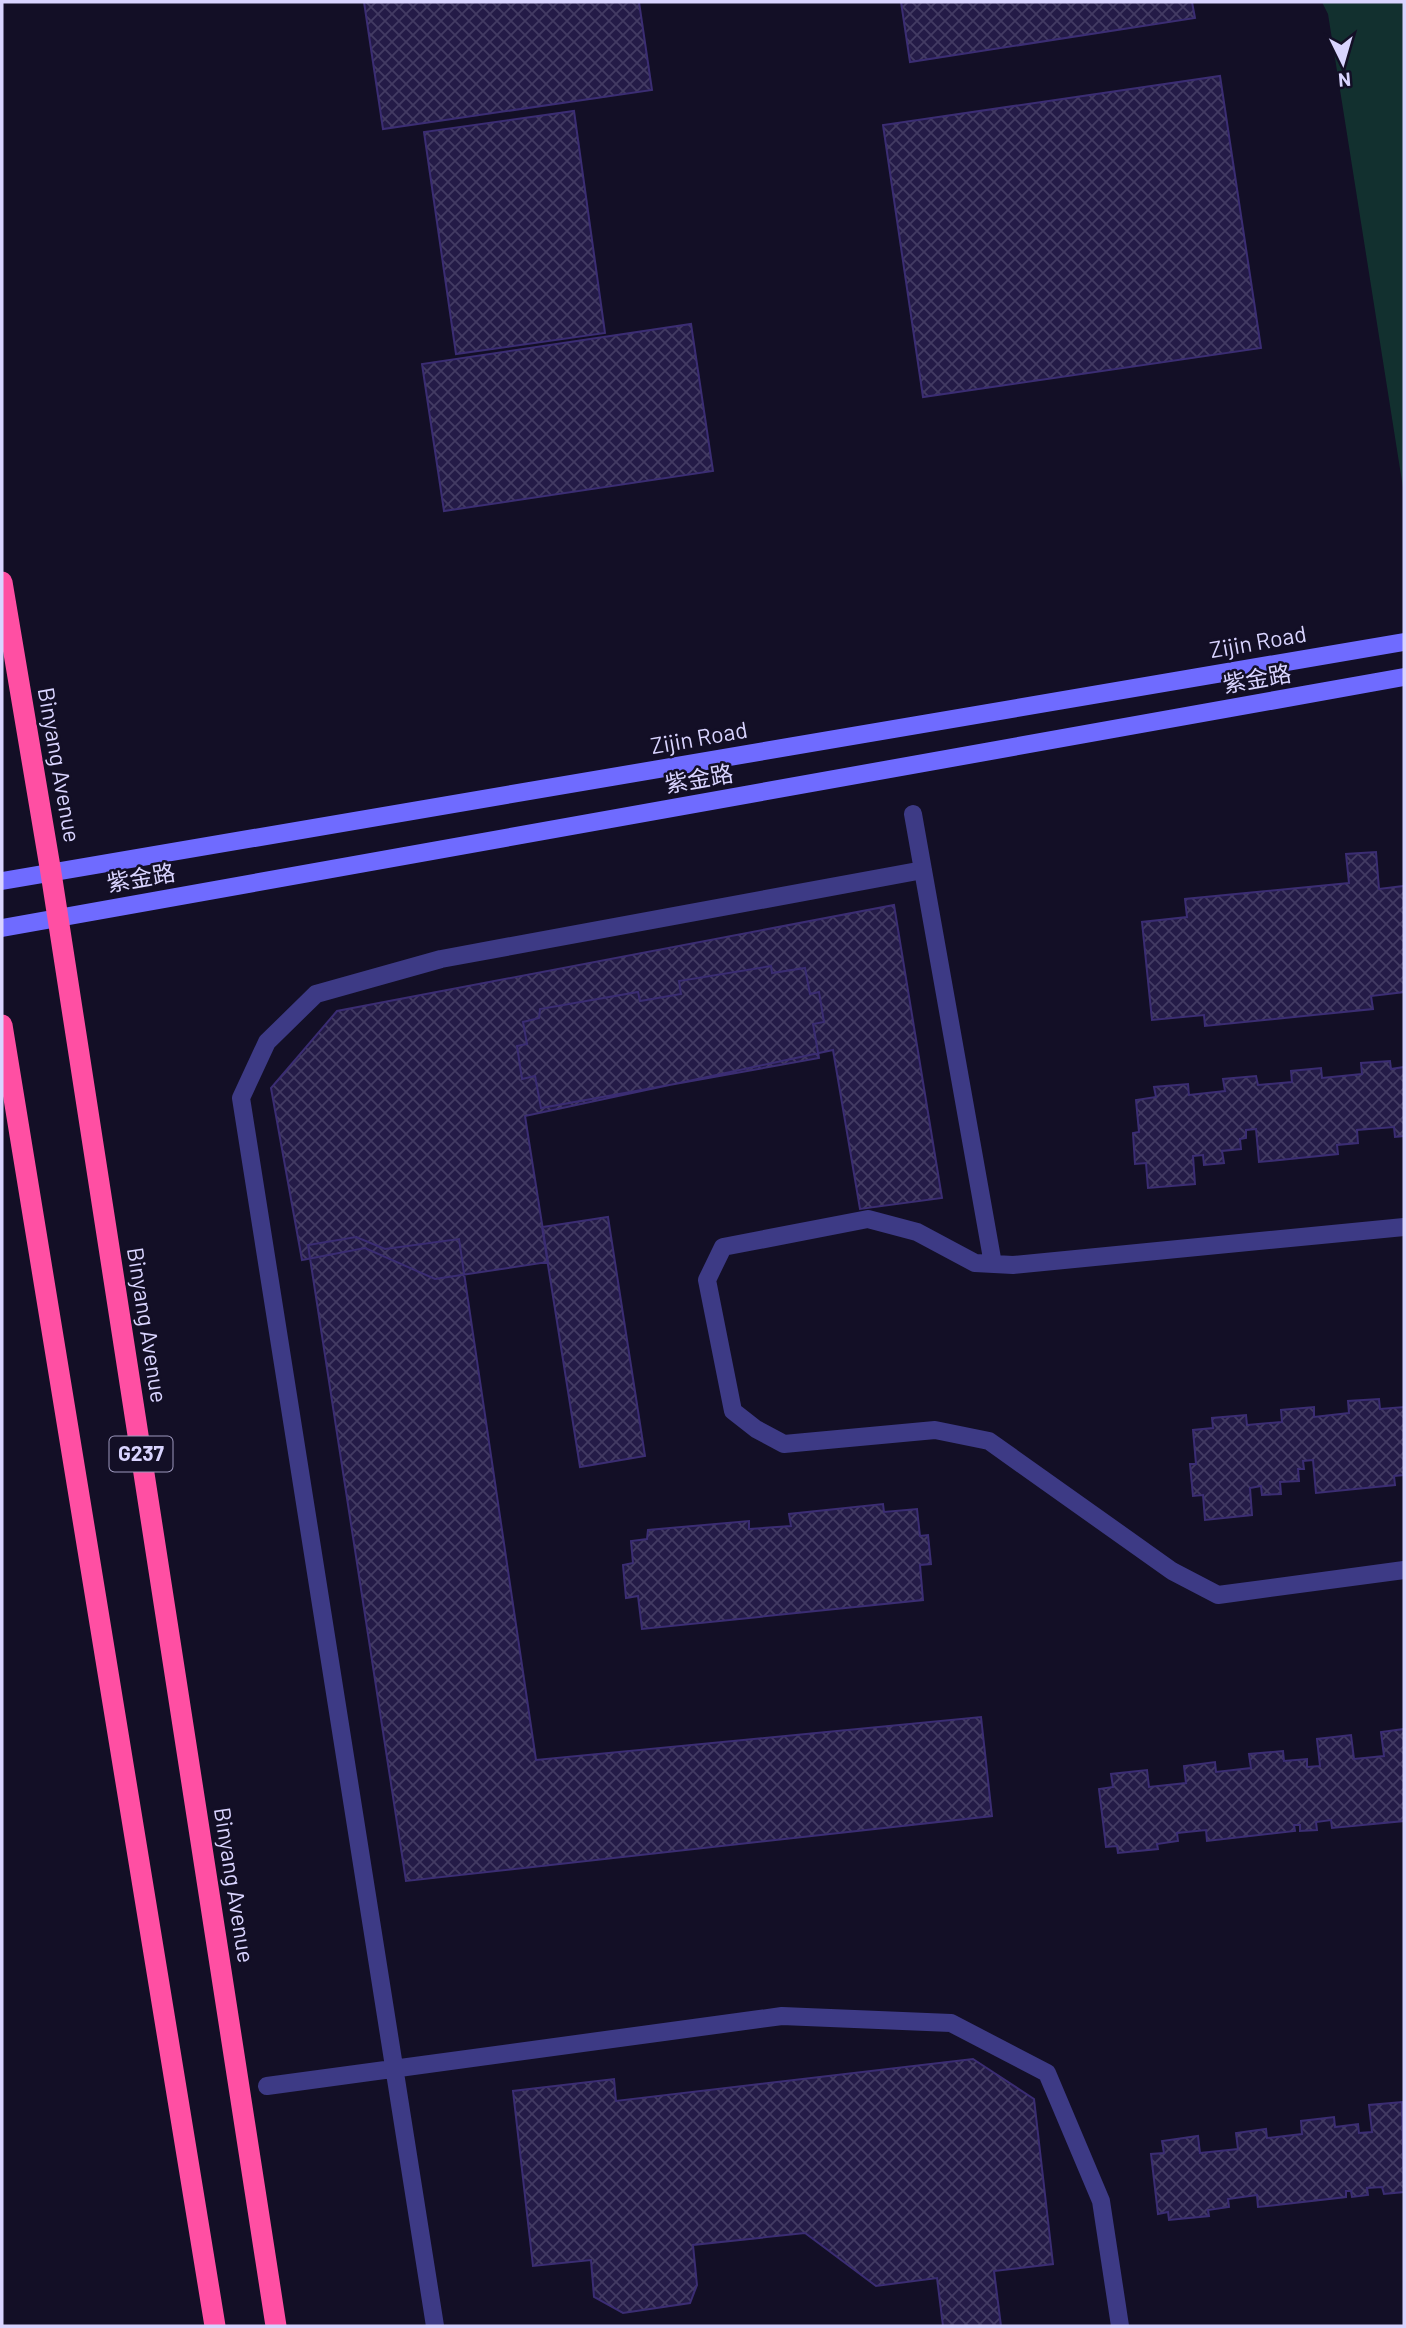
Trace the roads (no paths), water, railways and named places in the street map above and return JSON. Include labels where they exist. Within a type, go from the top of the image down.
[{"type":"highway","name":"Binyang Avenue","points":[[2,582],[51,873],[276,2326]]},
{"type":"highway","name":"G237","points":[[2,1025],[215,2326]]},
{"type":"street","name":"Zijin Road","points":[[2,881],[1404,642]]},
{"type":"street","name":"紫金路","points":[[2,928],[1404,677]]},
{"type":"lane","points":[[913,814],[993,1264]]},
{"type":"lane","points":[[435,2326],[241,1098],[267,1042],[316,994],[442,959],[923,870]]},
{"type":"lane","points":[[1404,1227],[1013,1265],[975,1263],[917,1232],[868,1219],[723,1247],[707,1280],[733,1411],[756,1429],[784,1444],[935,1430],[989,1441],[1172,1571],[1218,1595],[1404,1570]]},
{"type":"lane","points":[[267,2086],[394,2066],[782,2016],[951,2023],[1047,2073],[1101,2201],[1120,2326]]}]
